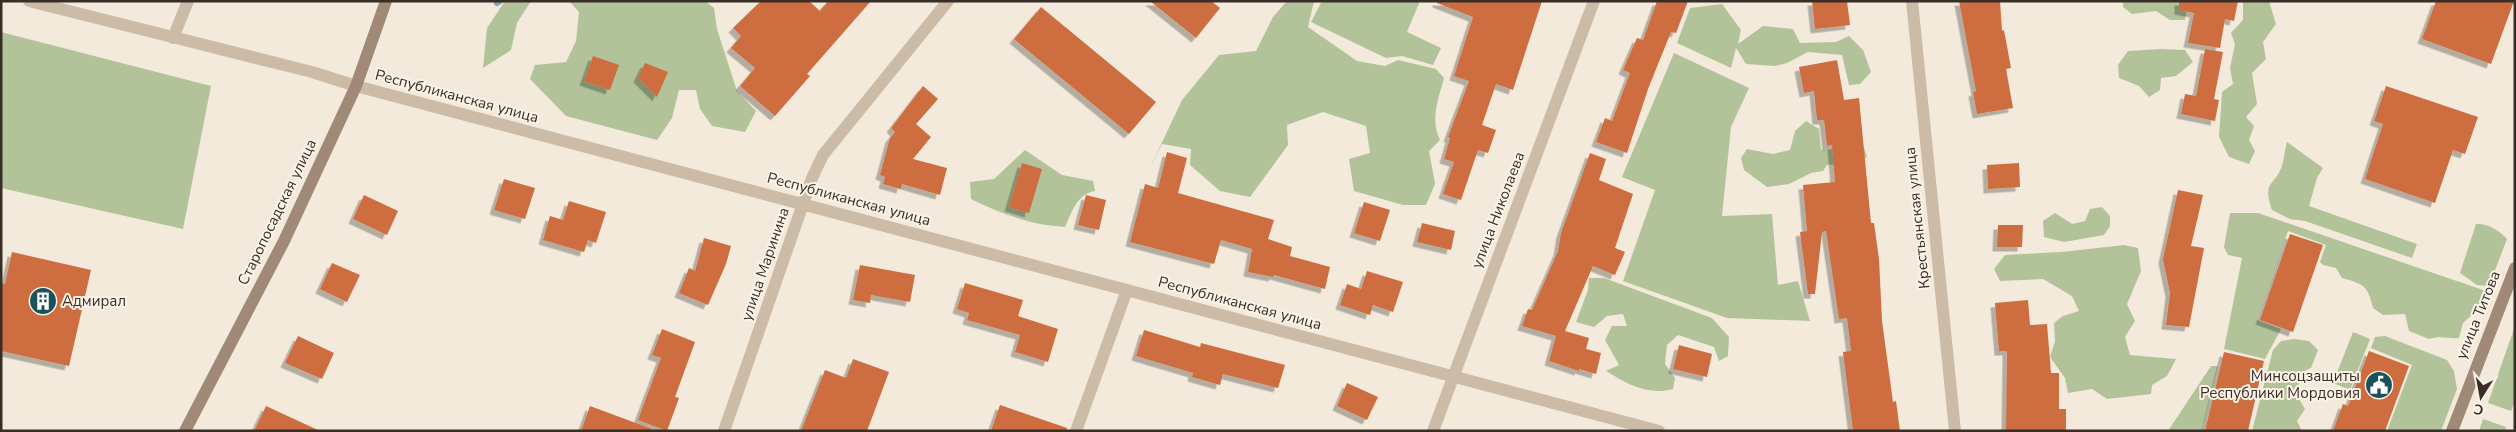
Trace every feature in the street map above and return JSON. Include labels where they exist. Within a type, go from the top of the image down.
[{"type":"main road","name":"Старопосадская улица","points":[[185,431],[284,241],[356,86],[386,1]]},
{"type":"main road","name":"улица Титова","points":[[2452,431],[2515,268]]},
{"type":"street","name":"Республиканская улица","points":[[29,1],[312,72],[356,86],[1659,431]]},
{"type":"street","points":[[174,38],[188,1]]},
{"type":"street","name":"улица Маринина","points":[[724,431],[823,155],[948,1]]},
{"type":"street","name":"улица Николаева","points":[[1433,431],[1594,1]]},
{"type":"street","name":"Крестьянская улица","points":[[1912,1],[1955,431]]},
{"type":"street","points":[[1076,431],[1127,290]]},
{"type":"green space","points":[[505,1],[531,1],[517,23],[511,50],[483,68],[487,28]]},
{"type":"green space","points":[[569,1],[705,1],[714,8],[717,29],[737,91],[756,111],[745,132],[712,126],[700,109],[696,90],[679,90],[672,118],[657,140],[566,116],[530,79],[535,65],[566,62],[576,41],[579,12]]},
{"type":"green space","points":[[1287,1],[1314,1],[1308,27],[1357,61],[1385,66],[1398,60],[1436,69],[1444,78],[1435,117],[1440,140],[1429,151],[1435,184],[1426,205],[1403,205],[1354,191],[1349,159],[1370,153],[1366,126],[1323,112],[1287,125],[1288,145],[1250,197],[1220,191],[1190,165],[1191,149],[1162,144],[1149,170],[1182,100],[1219,55],[1256,51],[1273,17]]},
{"type":"green space","points":[[1322,1],[1420,1],[1407,32],[1441,48],[1433,65],[1402,56],[1386,58],[1311,22]]},
{"type":"green space","points":[[2123,1],[2188,1],[2185,20],[2170,20],[2156,11],[2132,14],[2123,7]]},
{"type":"green space","points":[[2243,1],[2269,1],[2276,24],[2263,42],[2266,59],[2252,73],[2257,104],[2246,117],[2254,126],[2249,140],[2255,151],[2249,164],[2229,157],[2219,137],[2222,92],[2233,84],[2230,68],[2235,44],[2231,33],[2243,20]]},
{"type":"green space","points":[[1722,4],[1741,30],[1738,44],[1763,26],[1793,29],[1800,43],[1836,42],[1849,36],[1863,50],[1871,72],[1860,84],[1849,85],[1842,55],[1808,52],[1787,63],[1775,66],[1746,64],[1736,48],[1731,68],[1677,43],[1690,8]]},
{"type":"green space","points":[[1,32],[211,86],[183,229],[1,188]]},
{"type":"green space","points":[[2185,50],[2193,62],[2176,76],[2161,78],[2160,90],[2149,97],[2139,86],[2119,78],[2118,65],[2128,51]]},
{"type":"green space","points":[[1674,53],[1749,88],[1731,127],[1722,216],[1772,214],[1778,285],[1798,281],[1810,321],[1727,318],[1623,281],[1655,190],[1622,177]]},
{"type":"green space","points":[[1806,121],[1819,129],[1821,150],[1864,147],[1867,157],[1856,163],[1827,165],[1823,171],[1811,173],[1789,184],[1767,187],[1744,170],[1741,158],[1747,149],[1773,154],[1790,150],[1795,131]]},
{"type":"green space","points":[[2287,142],[2323,168],[2317,178],[2309,206],[2417,244],[2412,258],[2305,221],[2290,219],[2272,210],[2268,194],[2269,189],[2282,166]]},
{"type":"green space","points":[[1025,150],[1062,175],[1093,181],[1095,191],[1079,200],[1065,227],[1040,224],[1016,218],[971,199],[970,182],[994,179]]},
{"type":"green space","points":[[2102,207],[2110,216],[2110,226],[2104,235],[2064,242],[2044,237],[2043,221],[2055,213],[2072,224],[2085,221],[2090,209]]},
{"type":"green space","points":[[2230,213],[2258,213],[2486,291],[2478,309],[2463,323],[2459,338],[2437,337],[2429,339],[2409,331],[2405,314],[2383,315],[2373,308],[2367,290],[2364,287],[2342,278],[2336,268],[2323,265],[2320,262],[2326,245],[2288,231],[2257,320],[2281,329],[2265,359],[2224,349],[2242,258],[2228,255],[2224,247]]},
{"type":"green space","points":[[2476,224],[2493,228],[2507,239],[2489,286],[2477,285],[2460,273]]},
{"type":"green space","points":[[2124,245],[2138,248],[2141,271],[2127,304],[2135,321],[2125,337],[2130,355],[2176,359],[2167,376],[2152,385],[2151,394],[2107,399],[2092,389],[2068,393],[2065,378],[2050,357],[2055,341],[2054,323],[2063,316],[2079,311],[2072,296],[2043,279],[2000,281],[1994,269],[2005,255],[2062,252]]},
{"type":"green space","points":[[1589,278],[1604,278],[1712,318],[1729,337],[1728,356],[1719,361],[1714,347],[1678,335],[1667,345],[1665,364],[1675,378],[1673,389],[1664,391],[1647,390],[1638,388],[1614,376],[1606,371],[1619,365],[1605,340],[1612,326],[1627,326],[1623,314],[1607,316],[1594,327],[1576,322],[1588,290]]},
{"type":"green space","points":[[2515,326],[2515,401],[2511,411],[2488,403]]},
{"type":"green space","points":[[2353,332],[2370,339],[2350,390],[2333,383]]},
{"type":"green space","points":[[2385,336],[2447,360],[2454,371],[2457,389],[2441,431],[2387,431],[2412,365],[2371,348],[2375,337]]},
{"type":"green space","points":[[2294,339],[2309,341],[2318,350],[2311,368],[2300,373],[2297,396],[2305,409],[2297,421],[2302,431],[2252,431],[2273,350],[2281,341]]},
{"type":"green space","points":[[2211,366],[2218,366],[2202,431],[2168,431]]},
{"type":"green space","points":[[2483,419],[2506,427],[2505,431],[2479,431]]},
{"type":"building","points":[[761,1],[809,1],[820,11],[828,1],[871,1],[807,74],[810,76],[775,116],[740,86],[755,68],[731,48],[741,36],[733,28]]},
{"type":"building","points":[[1150,1],[1211,1],[1220,8],[1196,38]]},
{"type":"building","points":[[1437,1],[1542,1],[1513,90],[1496,84],[1482,125],[1496,130],[1488,153],[1478,150],[1461,200],[1443,194],[1454,162],[1444,159],[1450,138],[1448,137],[1469,81],[1454,76],[1473,17],[1437,3]]},
{"type":"building","points":[[1657,1],[1688,1],[1676,33],[1671,32],[1648,89],[1627,153],[1596,142],[1605,118],[1612,121],[1630,73],[1623,70],[1637,38],[1643,40]]},
{"type":"building","points":[[1812,1],[1847,1],[1850,25],[1815,29]]},
{"type":"building","points":[[1959,1],[2000,1],[2002,31],[2004,30],[2011,68],[2006,69],[2013,108],[1977,114],[1973,92],[1976,91]]},
{"type":"building","points":[[2179,1],[2238,1],[2234,21],[2225,19],[2220,48],[2188,43],[2194,13],[2179,10]]},
{"type":"building","points":[[2436,1],[2514,1],[2491,64],[2422,39]]},
{"type":"building","points":[[1041,7],[1156,102],[1129,134],[1014,39]]},
{"type":"building","points":[[2205,49],[2223,52],[2214,99],[2219,100],[2215,121],[2181,114],[2185,94],[2196,96]]},
{"type":"building","points":[[593,56],[619,65],[610,90],[584,81]]},
{"type":"building","points":[[1837,60],[1844,100],[1859,98],[1871,223],[1874,223],[1879,259],[1882,321],[1893,402],[1896,401],[1900,431],[1853,431],[1843,352],[1851,351],[1847,318],[1839,319],[1826,231],[1822,232],[1815,294],[1808,294],[1800,232],[1807,231],[1803,185],[1835,182],[1832,145],[1827,146],[1824,120],[1817,120],[1814,91],[1804,93],[1799,67]]},
{"type":"building","points":[[645,63],[668,72],[657,97],[638,78]]},
{"type":"building","points":[[923,86],[938,99],[916,124],[931,137],[913,159],[947,168],[940,195],[902,184],[901,189],[883,184],[885,177],[880,175],[890,138],[895,132],[891,128]]},
{"type":"building","points":[[2386,86],[2478,117],[2465,154],[2453,150],[2435,203],[2365,179],[2383,124],[2374,121]]},
{"type":"building","points":[[1167,152],[1187,158],[1178,193],[1274,220],[1268,239],[1292,247],[1290,256],[1330,267],[1325,289],[1274,275],[1273,277],[1248,272],[1252,249],[1221,240],[1214,264],[1130,242],[1145,184],[1158,188]]},
{"type":"building","points":[[1590,153],[1606,159],[1599,180],[1633,194],[1615,248],[1625,252],[1615,275],[1593,266],[1565,331],[1589,338],[1586,349],[1601,353],[1596,374],[1579,369],[1579,371],[1549,361],[1556,336],[1522,326],[1528,309],[1532,310],[1558,251],[1561,233]]},
{"type":"building","points":[[1022,163],[1042,169],[1029,213],[1009,207]]},
{"type":"building","points":[[2019,163],[2020,187],[1988,189],[1987,165]]},
{"type":"building","points":[[504,179],[535,188],[525,219],[494,210]]},
{"type":"building","points":[[2178,190],[2203,195],[2191,246],[2204,248],[2189,327],[2166,325],[2170,293],[2163,259]]},
{"type":"building","points":[[364,195],[398,211],[387,235],[353,219]]},
{"type":"building","points":[[1086,195],[1106,200],[1099,230],[1078,225]]},
{"type":"building","points":[[569,201],[606,212],[596,243],[588,240],[584,252],[543,240],[550,216],[563,220]]},
{"type":"building","points":[[1364,202],[1390,210],[1380,241],[1354,233]]},
{"type":"building","points":[[1422,223],[1455,231],[1451,250],[1417,242]]},
{"type":"building","points":[[1998,225],[2023,225],[2022,247],[1997,247]]},
{"type":"building","points":[[2290,234],[2323,245],[2293,332],[2260,320]]},
{"type":"building","points":[[704,238],[731,246],[726,264],[708,305],[679,293],[689,268],[695,271]]},
{"type":"building","name":"Адмирал","points":[[12,252],[91,270],[69,366],[1,351],[1,283],[5,284]]},
{"type":"building","points":[[332,263],[360,275],[347,302],[320,289]]},
{"type":"building","points":[[860,265],[915,275],[910,302],[871,295],[870,303],[853,300]]},
{"type":"building","points":[[1367,271],[1403,282],[1393,312],[1373,305],[1370,315],[1340,305],[1347,284],[1361,289]]},
{"type":"building","points":[[965,283],[1023,300],[1018,316],[1058,329],[1048,362],[1015,352],[1020,335],[967,320],[969,313],[957,309]]},
{"type":"building","points":[[2028,300],[2030,325],[2047,324],[2051,373],[2059,373],[2059,409],[2066,409],[2066,431],[2006,431],[2007,351],[1999,351],[1995,303]]},
{"type":"building","points":[[662,329],[695,342],[675,397],[679,398],[667,431],[638,420],[661,358],[652,355]]},
{"type":"building","points":[[1144,330],[1200,347],[1201,343],[1285,365],[1278,388],[1223,374],[1220,385],[1192,377],[1193,373],[1136,356]]},
{"type":"building","points":[[298,336],[334,353],[322,379],[285,363]]},
{"type":"building","points":[[1679,345],[1712,354],[1707,377],[1673,369]]},
{"type":"building","name":"Минсоцзащиты Республики Мордовия","points":[[2369,351],[2409,366],[2385,431],[2333,431],[2343,404],[2348,406]]},
{"type":"building","points":[[2224,352],[2264,361],[2248,431],[2205,431]]},
{"type":"building","points":[[853,359],[889,372],[867,431],[801,431],[825,370],[846,378]]},
{"type":"building","points":[[1347,383],[1378,397],[1367,420],[1337,406]]},
{"type":"building","points":[[1000,405],[1067,428],[1066,431],[991,431]]},
{"type":"building","points":[[266,406],[320,431],[254,431]]},
{"type":"building","points":[[590,406],[652,429],[651,431],[581,431]]},
{"type":"place","name":"Адмирал","points":[[43,301]]},
{"type":"place","name":"Минсоцзащиты Республики Мордовия","points":[[2379,385]]}]
